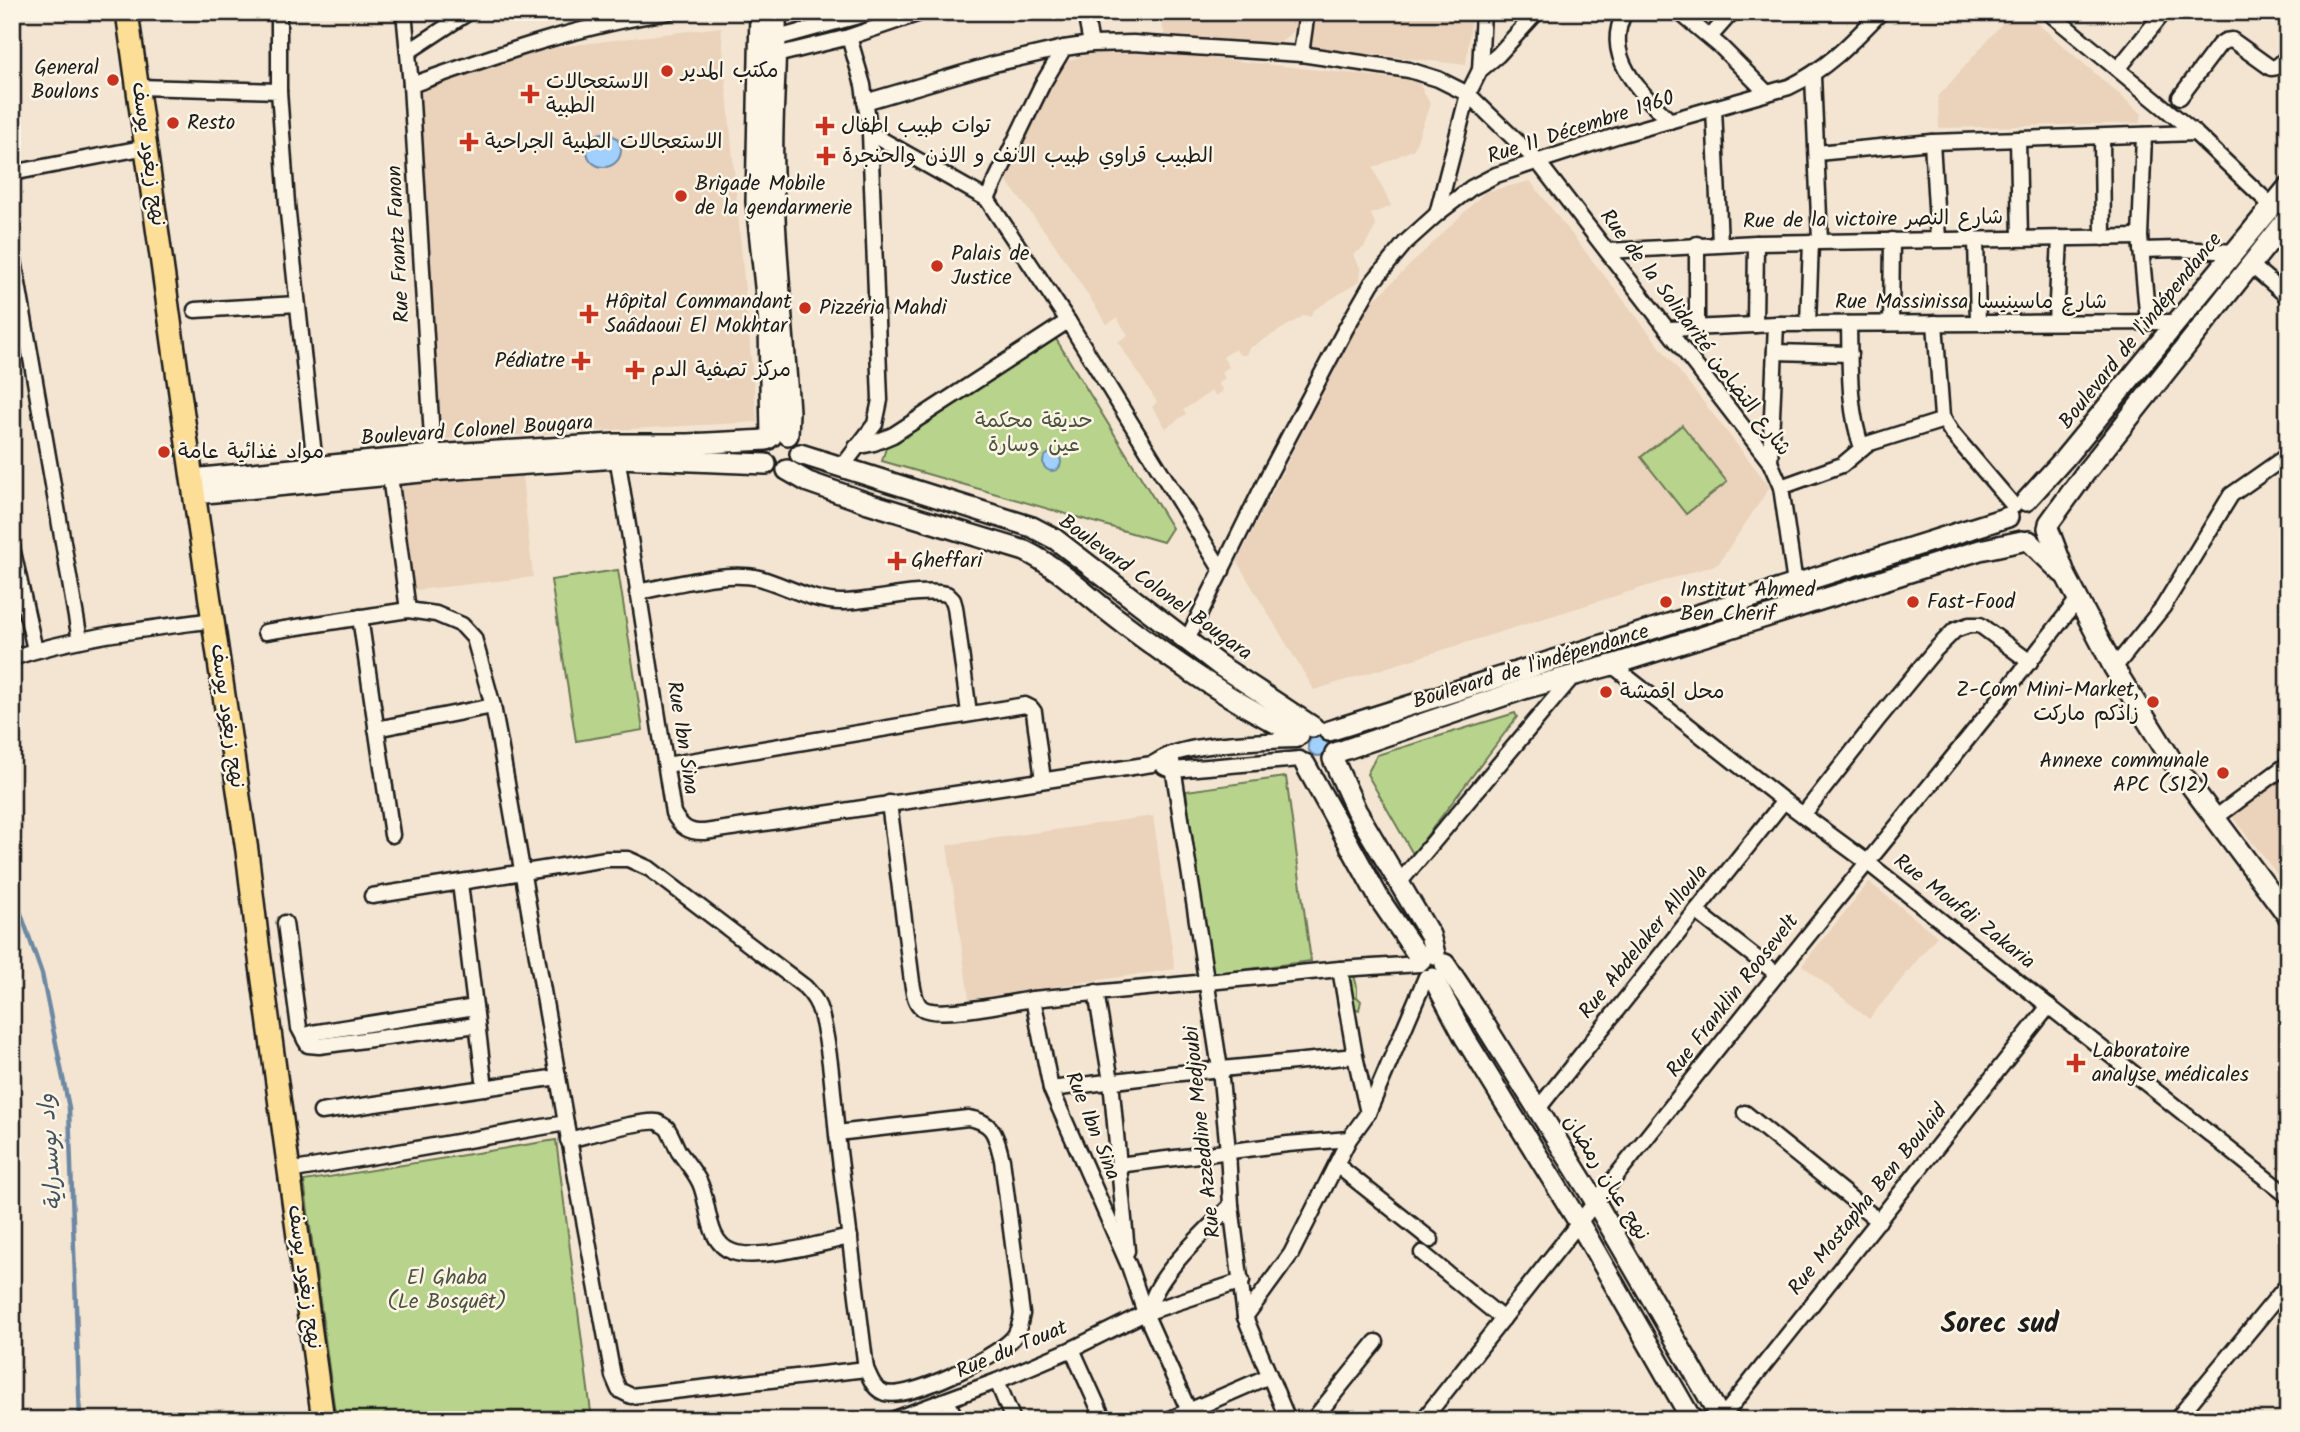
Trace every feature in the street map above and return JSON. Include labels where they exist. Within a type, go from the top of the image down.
[{"type":"main road","name":"نهج زيغود يوسف","points":[[127,12],[247,851],[323,1420]]},
{"type":"main road","points":[[760,12],[768,48],[773,115],[774,210],[789,412],[775,437],[762,452],[766,464],[776,471],[787,470],[796,464],[800,454],[797,443],[775,437]]},
{"type":"main road","points":[[768,48],[776,12]]},
{"type":"main road","name":"Boulevard de l'indépendance","points":[[2048,525],[2086,472],[2251,265],[2280,212],[2288,187]]},
{"type":"main road","name":"Boulevard de l'indépendance","points":[[2026,541],[1980,550],[1574,675],[1334,756],[1318,767],[1307,743],[1723,608],[2016,508],[2064,459],[2236,251],[2280,212]]},
{"type":"main road","name":"Boulevard Colonel Bougara","points":[[193,486],[438,463],[775,437]]},
{"type":"main road","name":"Boulevard Colonel Bougara","points":[[616,451],[766,464]]},
{"type":"main road","name":"Boulevard Colonel Bougara","points":[[800,454],[1032,527],[1055,539],[1186,642],[1307,743]]},
{"type":"main road","name":"Boulevard Colonel Bougara","points":[[316,474],[390,476],[438,463]]},
{"type":"main road","points":[[787,470],[831,490],[1025,551],[1045,561],[1196,677],[1307,743]]},
{"type":"main road","points":[[2066,576],[2026,541],[2012,534],[2008,523],[2016,508],[2038,502],[2043,506],[2049,517],[2048,525],[2066,576],[2114,668],[2171,759],[2288,916]]},
{"type":"main road","points":[[2026,541],[2040,537],[2048,525]]},
{"type":"main road","points":[[1637,634],[1642,656]]},
{"type":"main road","name":"نهج عبان رمضان","points":[[1692,1420],[1578,1221],[1465,1038],[1430,966],[1430,935],[1356,810],[1334,756],[1336,741],[1307,743],[1380,900],[1430,966],[1477,1012],[1595,1201],[1721,1419]]},
{"type":"street","points":[[279,12],[279,91],[284,178],[316,474]]},
{"type":"street","name":"Rue Frantz Fanon","points":[[404,12],[438,463]]},
{"type":"street","points":[[408,52],[469,12]]},
{"type":"street","points":[[411,85],[625,15],[669,12]]},
{"type":"street","points":[[768,48],[873,12]]},
{"type":"street","points":[[768,48],[849,37],[923,12]]},
{"type":"street","points":[[1085,12],[1091,44]]},
{"type":"street","points":[[1301,54],[1307,12]]},
{"type":"street","points":[[1480,70],[1483,12]]},
{"type":"street","points":[[1437,214],[1468,94],[1480,70],[1516,37],[1537,12]]},
{"type":"street","points":[[1625,12],[1618,24],[1617,39],[1627,73],[1647,99],[1670,121]]},
{"type":"street","points":[[1679,12],[1710,37],[1768,93]]},
{"type":"street","points":[[1710,37],[1732,12]]},
{"type":"street","name":"Rue 11 Décembre 1960","points":[[1186,642],[1269,474],[1345,330],[1372,283],[1406,242],[1437,214],[1471,188],[1488,179],[1670,121],[1789,87],[1812,76],[1881,12]]},
{"type":"street","points":[[2048,12],[2194,133],[2280,212]]},
{"type":"street","points":[[2118,69],[2164,12]]},
{"type":"street","points":[[842,467],[875,424],[880,400],[870,133],[860,68],[849,37]]},
{"type":"street","points":[[2180,97],[2219,45],[2225,41],[2232,40],[2271,68],[2280,64],[2288,55]]},
{"type":"street","name":"Rue de la Solidarité شارع التضامن","points":[[865,102],[993,64],[1064,48],[1133,43],[1301,54],[1409,70],[1438,79],[1468,94],[1538,162],[1770,462],[1782,487],[1795,584]]},
{"type":"street","points":[[987,200],[1042,85],[1064,48]]},
{"type":"street","points":[[1808,324],[1816,242],[1817,153],[1812,76]]},
{"type":"street","points":[[138,87],[279,91]]},
{"type":"street","points":[[1714,108],[1720,244]]},
{"type":"street","points":[[870,133],[987,200],[1068,321],[1222,571]]},
{"type":"street","points":[[1817,153],[1932,142],[2194,133]]},
{"type":"street","points":[[2144,135],[2141,244],[2148,322]]},
{"type":"street","points":[[2102,137],[2103,238]]},
{"type":"street","points":[[2018,139],[2020,238]]},
{"type":"street","points":[[1932,142],[1938,239]]},
{"type":"street","points":[[12,173],[147,147]]},
{"type":"street","points":[[2056,322],[2060,238]]},
{"type":"street","name":"Rue de la victoire شارع النصر","points":[[1606,251],[1698,244],[2103,238],[2178,249],[2236,251]]},
{"type":"street","points":[[1976,239],[1978,322]]},
{"type":"street","points":[[1891,323],[1892,240]]},
{"type":"street","points":[[1755,325],[1756,243]]},
{"type":"street","points":[[1697,328],[1698,244]]},
{"type":"street","points":[[12,249],[80,640]]},
{"type":"street","points":[[2251,265],[2288,297]]},
{"type":"street","points":[[195,310],[297,304]]},
{"type":"street","points":[[856,447],[893,435],[1068,321]]},
{"type":"street","name":"Rue Massinissa شارع ماسينيسا","points":[[1669,329],[1776,324],[2177,322]]},
{"type":"street","points":[[1936,323],[1944,420],[2016,508]]},
{"type":"street","points":[[1770,462],[1776,324]]},
{"type":"street","points":[[1849,324],[1852,409],[1862,449]]},
{"type":"street","points":[[1775,352],[1850,354]]},
{"type":"street","points":[[1782,487],[1842,465],[1867,444],[1944,420]]},
{"type":"street","name":"Rue Ibn Sina","points":[[616,451],[673,813],[686,830],[694,833],[1152,764]]},
{"type":"street","points":[[2114,668],[2163,607],[2231,495],[2288,455]]},
{"type":"street","points":[[390,476],[408,610]]},
{"type":"street","points":[[12,547],[35,650]]},
{"type":"street","points":[[637,592],[743,576],[838,602],[930,592],[947,594],[955,607],[969,713]]},
{"type":"street","name":"Rue Franklin Roosevelt","points":[[1423,1420],[1578,1221],[2078,599]]},
{"type":"street","points":[[265,632],[408,610],[450,619],[462,625],[474,638],[493,706],[524,871],[568,1140],[613,1376],[619,1390],[631,1396],[866,1368]]},
{"type":"street","points":[[360,617],[393,835]]},
{"type":"street","points":[[12,658],[80,640],[214,620]]},
{"type":"street","points":[[1803,815],[1911,679],[1955,629],[1980,625],[2030,662]]},
{"type":"street","name":"Rue Moufdi Zakaria","points":[[1612,665],[1784,801],[1867,862],[2288,1196]]},
{"type":"street","points":[[1399,883],[1574,675]]},
{"type":"street","points":[[666,765],[1019,705],[1031,708],[1034,712],[1043,780]]},
{"type":"street","points":[[376,729],[493,706]]},
{"type":"street","points":[[1152,764],[1171,754],[1239,744],[1307,743]]},
{"type":"street","points":[[1152,764],[1173,770],[1307,743]]},
{"type":"street","name":"Rue Azzeddine Medjoubi","points":[[1171,754],[1220,1069],[1231,1205],[1245,1317],[1288,1420]]},
{"type":"street","points":[[2215,818],[2288,764]]},
{"type":"street","name":"Rue Abdelaker Alloula","points":[[1537,1110],[1784,801]]},
{"type":"street","points":[[889,803],[912,982],[918,1004],[934,1012],[1096,992],[1340,969],[1430,966],[1368,1113],[1349,1139],[1338,1166],[1291,1254],[1245,1317]]},
{"type":"street","points":[[372,896],[606,859],[628,859],[640,863],[815,997],[821,1012],[866,1368],[874,1386],[883,1392],[898,1395],[910,1392],[968,1368],[1013,1338],[1020,1327],[1022,1314],[1002,1160],[997,1141],[988,1124],[968,1118],[837,1133]]},
{"type":"street","points":[[460,883],[485,1088]]},
{"type":"street","points":[[1696,911],[1777,974]]},
{"type":"street","points":[[285,923],[299,1028],[308,1045],[319,1046],[477,1024]]},
{"type":"street","points":[[1340,969],[1368,1113]]},
{"type":"street","points":[[1096,992],[1111,1081],[1129,1266]]},
{"type":"street","name":"Rue Ibn Sina","points":[[1033,999],[1051,1089],[1191,1415]]},
{"type":"street","name":"Rue Mostapha Ben Boulaid","points":[[1721,1419],[2049,1006]]},
{"type":"street","points":[[305,1040],[307,1035],[312,1033],[475,1007]]},
{"type":"street","points":[[1051,1089],[1355,1056]]},
{"type":"street","points":[[321,1112],[558,1077]]},
{"type":"street","points":[[1745,1113],[1879,1221]]},
{"type":"street","points":[[568,1140],[658,1122],[666,1127],[700,1183],[717,1239],[723,1248],[734,1253],[769,1253],[850,1237]]},
{"type":"street","points":[[289,1171],[566,1123]]},
{"type":"street","points":[[1118,1166],[1322,1140],[1349,1139]]},
{"type":"street","points":[[1338,1166],[1431,1240]]},
{"type":"street","points":[[1147,1312],[1153,1295],[1172,1268],[1231,1205]]},
{"type":"street","points":[[1422,1253],[1503,1319]]},
{"type":"street","points":[[1147,1312],[1242,1281]]},
{"type":"street","points":[[2176,1420],[2288,1284]]},
{"type":"street","name":"Rue du Touat","points":[[892,1420],[997,1381],[1072,1349],[1147,1312]]},
{"type":"street","points":[[1313,1420],[1376,1342]]},
{"type":"street","points":[[1072,1349],[1104,1420]]},
{"type":"street","points":[[1168,1420],[1191,1415],[1269,1376]]},
{"type":"street","points":[[997,1381],[1013,1420]]},
{"type":"street","points":[[947,1399],[956,1420]]},
{"type":"shaded area","points":[[1158,12],[1299,12],[1297,27],[1279,44],[1165,35]]},
{"type":"shaded area","points":[[1315,12],[1472,12],[1466,65],[1311,47]]},
{"type":"shaded area","points":[[2012,12],[2024,12],[2142,114],[2140,123],[1939,128],[1938,97]]},
{"type":"shaded area","name":"Hôpital Commandant Saâdaoui El Mokhtar","points":[[721,27],[757,422],[443,439],[412,85],[518,52]]},
{"type":"shaded area","points":[[1109,47],[1418,81],[1430,104],[1414,149],[1373,168],[1391,206],[1371,214],[1376,226],[1364,247],[1353,255],[1361,269],[1360,281],[1314,310],[1310,317],[1305,315],[1248,349],[1246,355],[1240,355],[1235,349],[1223,357],[1229,367],[1221,372],[1225,378],[1218,383],[1223,391],[1216,396],[1212,391],[1183,410],[1186,414],[1166,428],[1152,407],[1157,402],[1118,342],[1128,335],[1117,318],[1107,324],[1053,242],[1007,182],[1059,64]]},
{"type":"shaded area","points":[[1530,181],[1770,487],[1718,564],[1314,690],[1237,562],[1365,309],[1485,192]]},
{"type":"shaded area","points":[[521,467],[533,577],[407,591],[394,480]]},
{"type":"shaded area","points":[[2288,773],[2288,888],[2230,814]]},
{"type":"shaded area","points":[[1153,816],[1175,969],[969,999],[947,845]]},
{"type":"shaded area","points":[[1869,882],[1937,936],[1869,1019],[1802,965]]},
{"type":"green space","name":"حديقة محكمة عين وسارة","points":[[1056,339],[1172,528],[1163,542],[882,461],[888,441]]},
{"type":"green space","points":[[1682,425],[1727,482],[1686,514],[1641,457]]},
{"type":"green space","points":[[618,570],[643,730],[576,741],[551,580]]},
{"type":"green space","points":[[1515,713],[1517,717],[1413,854],[1367,774],[1377,755]]},
{"type":"green space","points":[[1286,777],[1311,961],[1211,974],[1186,791]]},
{"type":"green space","points":[[1345,974],[1354,975],[1357,997],[1361,1001],[1359,1010],[1353,1008]]},
{"type":"green space","name":"El Ghaba (Le Bosquêt)","points":[[556,1140],[592,1420],[336,1420],[304,1181]]},
{"type":"water","points":[[604,133],[616,138],[621,150],[616,162],[604,167],[592,162],[587,150],[592,138]]},
{"type":"water","points":[[1052,453],[1058,456],[1061,462],[1058,468],[1052,471],[1046,468],[1043,462],[1046,456]]},
{"type":"water","points":[[1318,736],[1325,739],[1328,746],[1325,753],[1318,756],[1311,753],[1308,746],[1311,739]]},
{"type":"waterway","name":"واد بوسدراية","points":[[12,888],[42,974],[69,1108],[80,1420]]},
{"type":"place","name":"مكتب المدير","points":[[667,71]]},
{"type":"place","name":"General Boulons","points":[[113,80]]},
{"type":"place","name":"الاستعجالات الطبية","points":[[530,94]]},
{"type":"place","name":"Resto","points":[[173,123]]},
{"type":"place","name":"توات طبيب اطفال","points":[[825,126]]},
{"type":"place","name":"الاستعجالات الطبية الجراحية","points":[[469,142]]},
{"type":"place","name":"الطبيب قراوي طبيب الانف و الاذن والحنجرة","points":[[826,156]]},
{"type":"place","name":"Brigade Mobile de la gendarmerie","points":[[681,196]]},
{"type":"place","name":"Palais de Justice","points":[[937,266]]},
{"type":"place","name":"Pizzéria Mahdi","points":[[805,308]]},
{"type":"place","name":"Hôpital Commandant Saâdaoui El Mokhtar","points":[[589,314]]},
{"type":"place","name":"Pédiatre","points":[[581,361]]},
{"type":"place","name":"مركز تصفية الدم","points":[[635,370]]},
{"type":"place","name":"مواد غذائية عامة","points":[[164,452]]},
{"type":"place","name":"Gheffari","points":[[897,561]]},
{"type":"place","name":"Institut Ahmed Ben Cherif","points":[[1666,602]]},
{"type":"place","name":"Fast-Food","points":[[1913,602]]},
{"type":"place","name":"محل اقمشة","points":[[1606,692]]},
{"type":"place","name":"Z-Com Mini-Market, زادُكم ماركت","points":[[2153,702]]},
{"type":"place","name":"Annexe communale APC (S12)","points":[[2223,773]]},
{"type":"place","name":"Laboratoire analyse médicales","points":[[2076,1063]]},
{"type":"district","name":"Sorec sud","points":[[2000,1324]]}]
